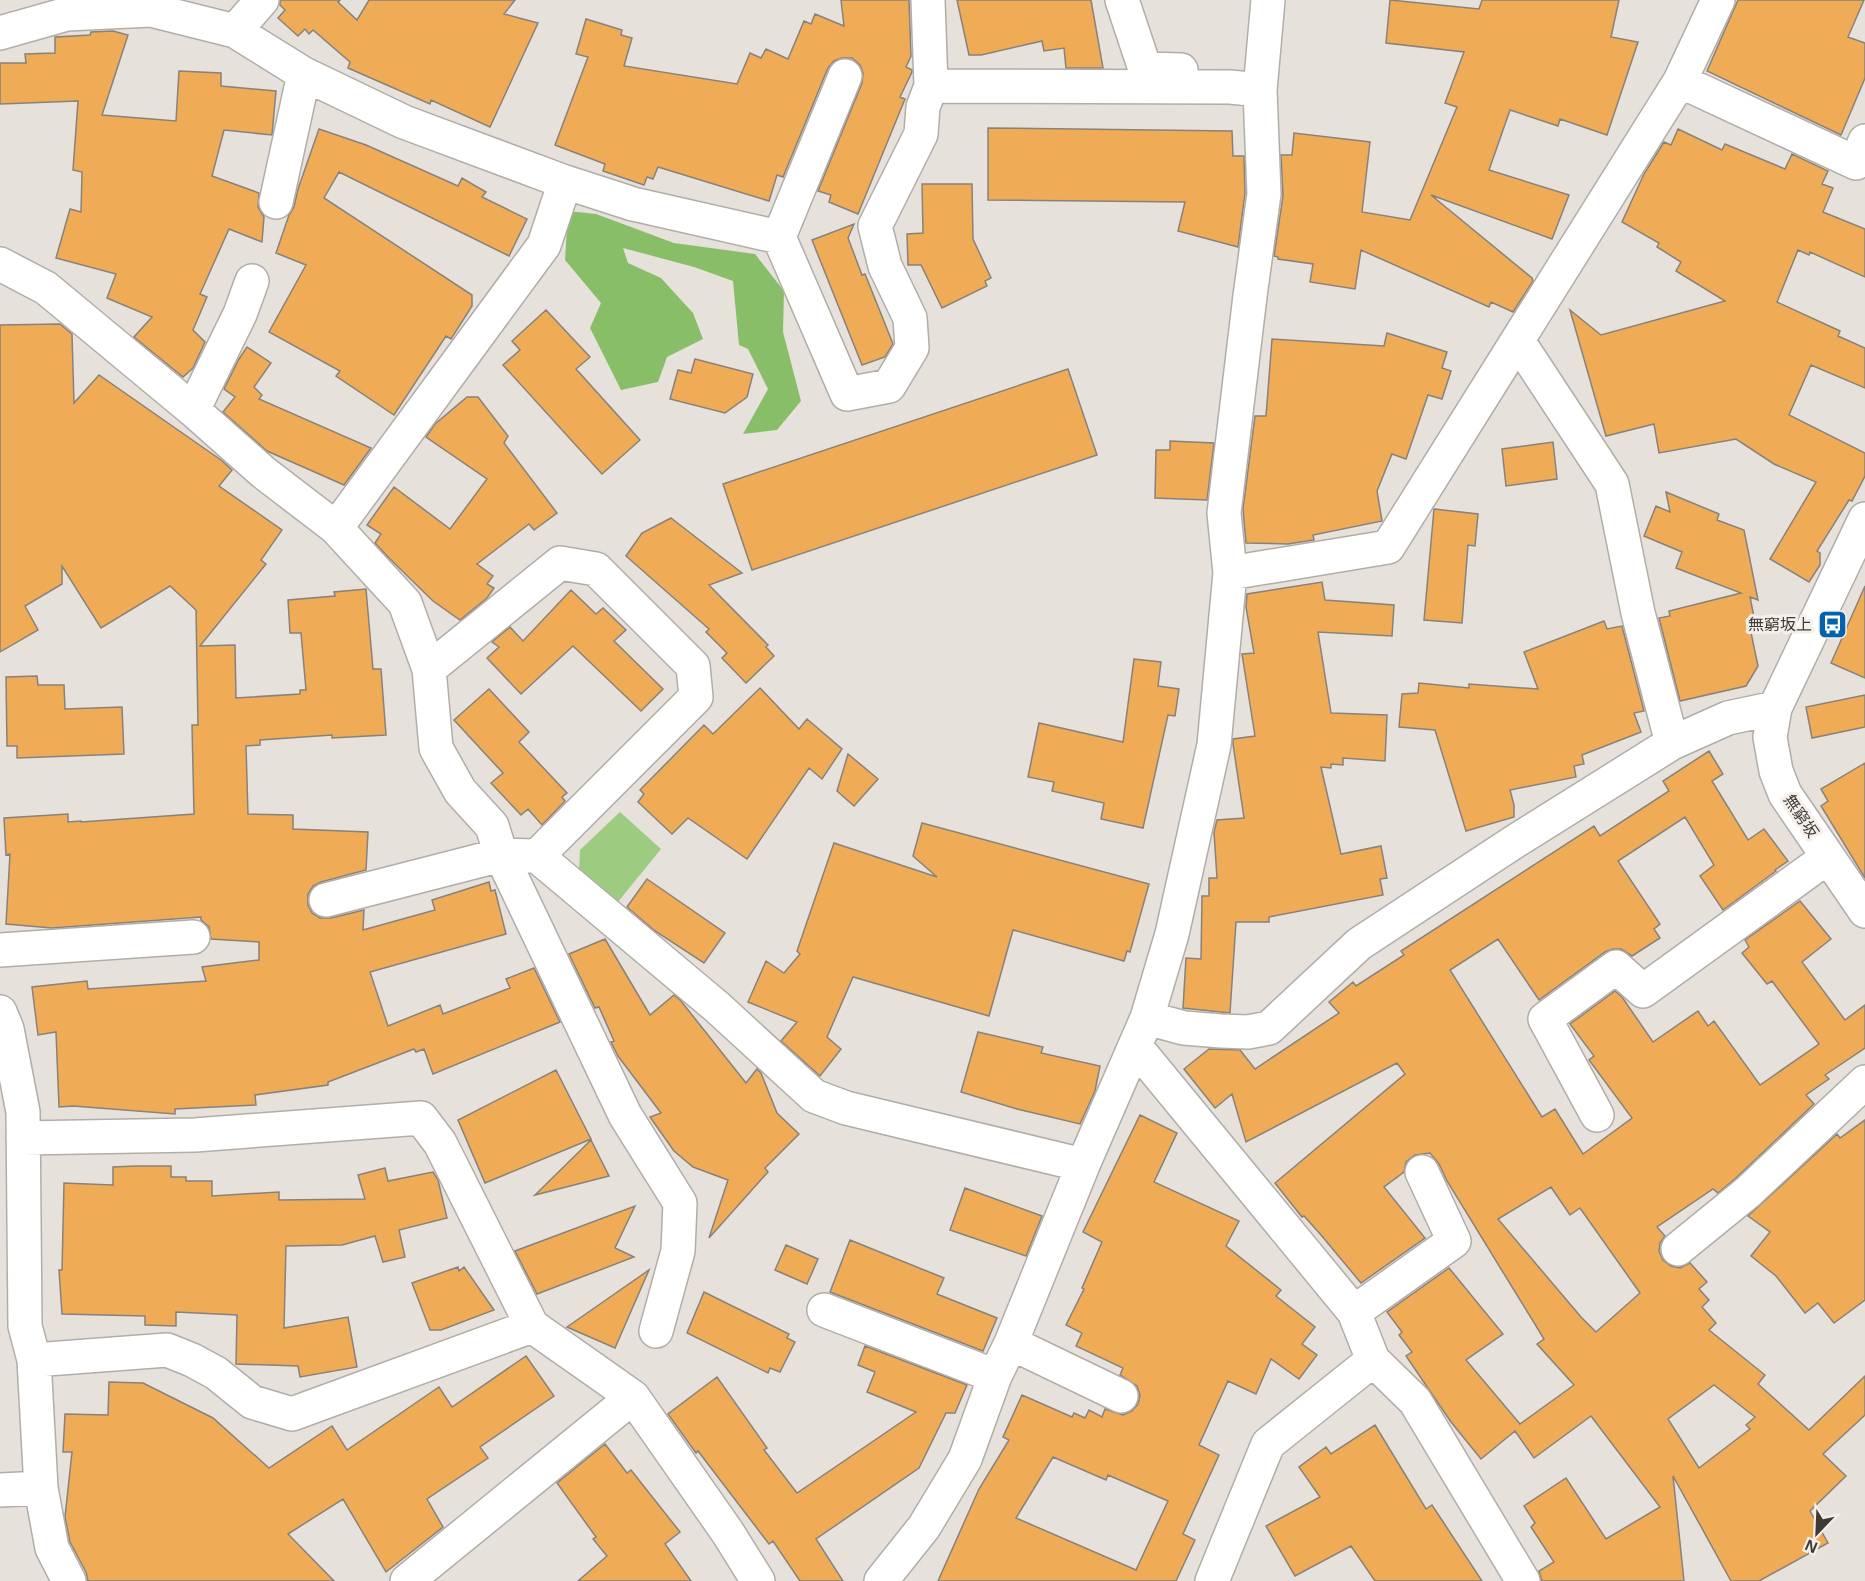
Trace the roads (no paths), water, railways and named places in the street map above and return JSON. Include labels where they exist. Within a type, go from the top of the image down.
[{"type":"street","points":[[235,31],[262,0]]},
{"type":"street","points":[[845,76],[780,237],[847,394],[889,386],[912,348],[910,318],[885,266],[875,226],[921,134],[923,107],[931,86],[928,0]]},
{"type":"street","points":[[1122,0],[1145,69],[1261,81]]},
{"type":"street","points":[[881,1581],[924,1527],[965,1459],[995,1376],[1011,1343],[1083,1165],[1141,1032],[1172,934],[1214,745],[1230,573],[1224,513],[1264,194],[1261,81],[1268,0]]},
{"type":"street","points":[[1230,573],[1388,547],[1680,81],[1718,0]]},
{"type":"street","points":[[0,33],[67,14],[151,10],[235,31],[304,74],[404,122],[565,182],[633,204],[780,237]]},
{"type":"street","points":[[276,202],[304,74]]},
{"type":"street","points":[[931,86],[1218,87],[1261,81]]},
{"type":"street","points":[[1680,81],[1856,163],[1865,141]]},
{"type":"street","points":[[336,528],[543,245],[565,182]]},
{"type":"street","points":[[0,264],[46,288],[193,410],[263,472],[336,528],[405,603],[429,669],[436,748],[460,791],[492,826],[501,855],[626,1115],[680,1203],[678,1251],[656,1330]]},
{"type":"street","points":[[193,410],[240,314],[252,281]]},
{"type":"street","points":[[1518,341],[1612,484],[1638,613],[1672,743]]},
{"type":"street","name":"無窮坂","points":[[1862,898],[1828,857],[1785,794],[1776,771],[1770,737],[1774,708],[1865,519]]},
{"type":"street","points":[[429,669],[560,563],[596,569],[693,666],[696,697],[537,856]]},
{"type":"street","points":[[1141,1032],[1184,1028],[1248,1032],[1269,1028],[1359,944],[1514,842],[1672,743],[1728,718],[1774,708]]},
{"type":"street","points":[[326,900],[501,855],[537,856],[717,1007],[814,1096],[846,1108],[1083,1165]]},
{"type":"street","points":[[1597,1115],[1545,1018],[1616,967],[1643,991],[1828,857]]},
{"type":"street","points":[[0,950],[193,938]]},
{"type":"street","points":[[0,1012],[7,1029],[15,1121],[12,1326],[34,1360],[41,1488],[52,1548],[69,1581]]},
{"type":"street","points":[[1141,1032],[1354,1312],[1373,1360],[1415,1401],[1523,1581]]},
{"type":"street","points":[[1678,1250],[1748,1192],[1865,1082]]},
{"type":"street","points":[[15,1121],[195,1135],[421,1118],[440,1143],[532,1326],[633,1396],[728,1533],[758,1581]]},
{"type":"street","points":[[1354,1312],[1454,1241],[1422,1172]]},
{"type":"street","points":[[824,1310],[995,1376]]},
{"type":"street","points":[[34,1360],[166,1350],[216,1373],[252,1402],[292,1413],[532,1326]]},
{"type":"street","points":[[1011,1343],[1121,1396]]},
{"type":"street","points":[[1212,1581],[1268,1444],[1373,1360]]},
{"type":"street","points":[[407,1581],[633,1396]]},
{"type":"street","points":[[0,1490],[41,1488]]},
{"type":"place","name":"無窮坂上","points":[[1833,624]]}]
